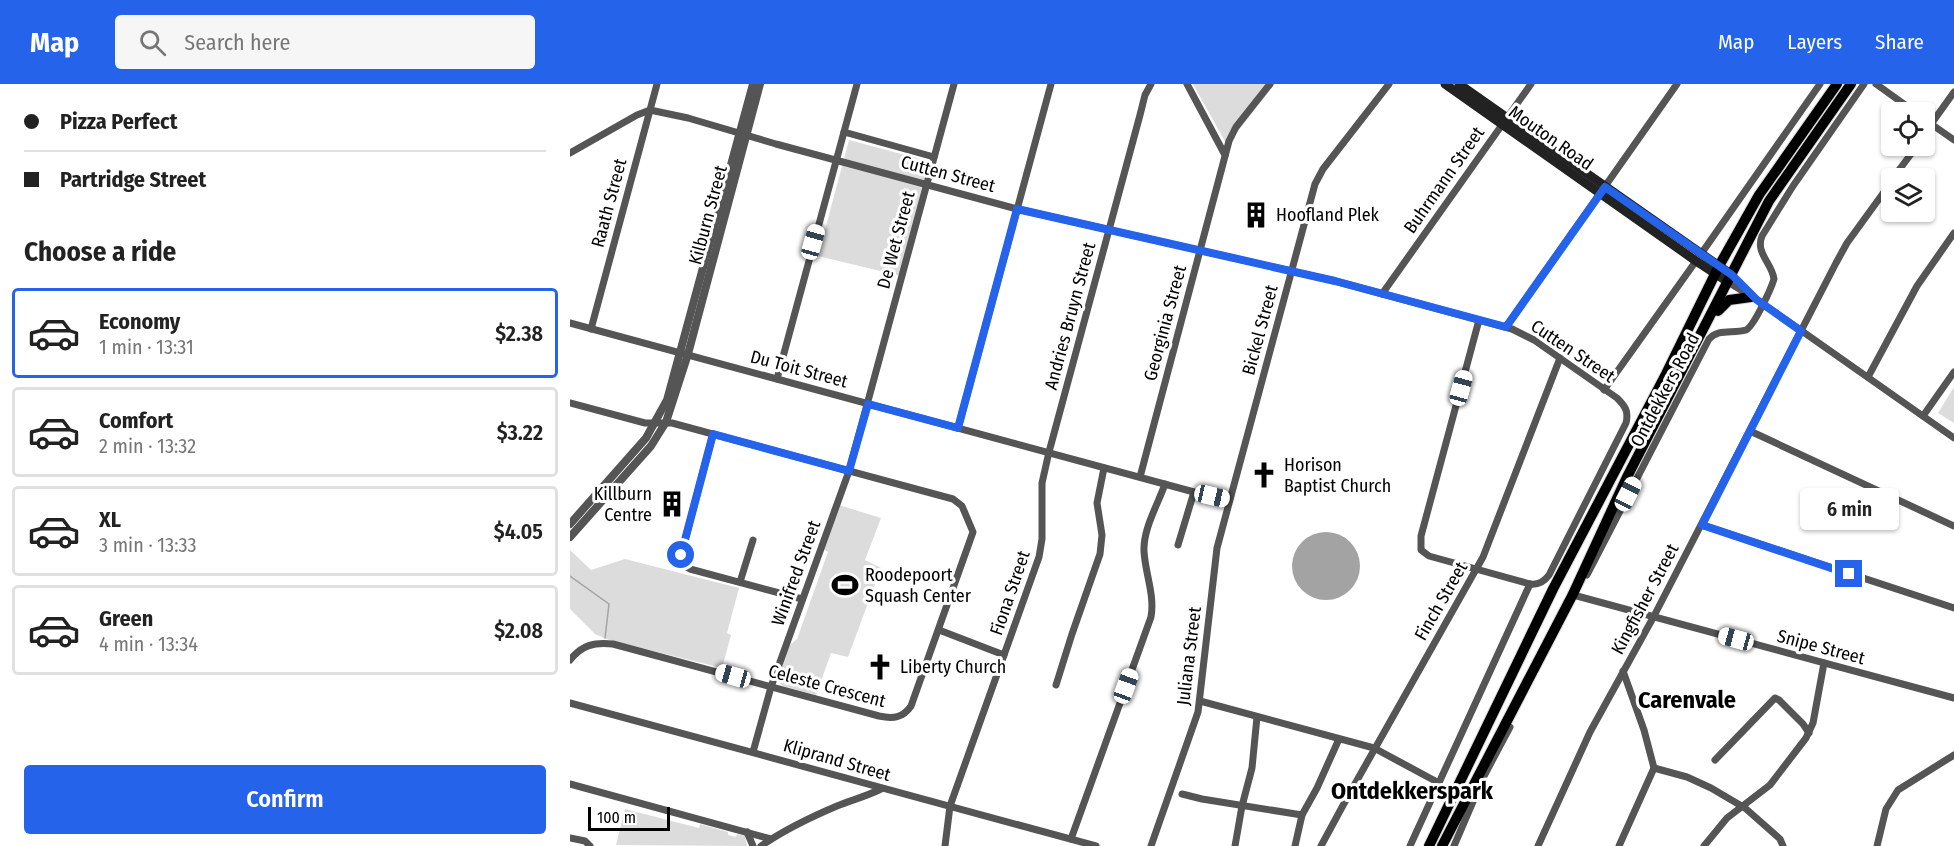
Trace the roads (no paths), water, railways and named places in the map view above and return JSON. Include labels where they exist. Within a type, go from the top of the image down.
[{"type":"main road","name":"Mouton Road","points":[[1445,84],[1505,121]]},
{"type":"main road","name":"Mouton Road","points":[[1459,84],[1505,121],[1730,278]]},
{"type":"main road","name":"Ontdekkers Road","points":[[1429,846],[1553,589],[1666,374],[1717,270],[1759,195],[1837,84]]},
{"type":"main road","name":"Ontdekkers Road","points":[[1442,846],[1573,594],[1627,477],[1769,201],[1851,84]]},
{"type":"main road","points":[[1699,337],[1725,303],[1734,298],[1757,300]]},
{"type":"street","name":"Raath Street","points":[[591,329],[657,84]]},
{"type":"street","name":"Kilburn Street","points":[[685,353],[743,133],[753,84]]},
{"type":"street","name":"Kilburn Street","points":[[743,133],[760,84]]},
{"type":"street","points":[[777,379],[857,84]]},
{"type":"street","name":"De Wet Street","points":[[868,404],[954,84]]},
{"type":"street","points":[[958,428],[1051,84]]},
{"type":"street","name":"Andries Bruyn Street","points":[[1049,452],[1143,101],[1151,84]]},
{"type":"street","points":[[1187,84],[1225,155]]},
{"type":"street","name":"Georginia Street","points":[[1140,477],[1225,155],[1236,127],[1270,84]]},
{"type":"street","name":"Bickel Street","points":[[1230,500],[1313,191],[1320,173],[1389,84]]},
{"type":"street","name":"Buhrmann Street","points":[[1382,294],[1531,84]]},
{"type":"street","points":[[1506,327],[1677,84]]},
{"type":"street","points":[[1604,390],[1820,84]]},
{"type":"street","name":"Ontdekkers Road","points":[[1454,846],[1484,776],[1709,339],[1716,333],[1748,328],[1752,325],[1757,300],[1773,283],[1774,277],[1760,248],[1761,239],[1781,204],[1864,84]]},
{"type":"street","points":[[1876,84],[1901,102]]},
{"type":"street","points":[[1935,118],[1954,92]]},
{"type":"street","name":"Cutten Street","points":[[650,110],[688,118],[1017,209],[1292,271],[1506,327],[1534,340],[1623,404]]},
{"type":"street","points":[[570,153],[623,122],[650,110]]},
{"type":"street","points":[[1935,127],[1954,140]]},
{"type":"street","points":[[844,132],[934,157]]},
{"type":"street","name":"Kingfisher Street","points":[[1538,846],[1590,732],[1702,525],[1847,243],[1881,195]]},
{"type":"street","points":[[1868,377],[1917,286],[1954,232]]},
{"type":"street","name":"Mouton Road","points":[[1730,278],[1757,300],[1954,438]]},
{"type":"street","points":[[1410,846],[1530,584],[1429,556],[1422,552],[1420,544],[1479,320]]},
{"type":"street","name":"Du Toit Street","points":[[570,323],[1230,500]]},
{"type":"street","points":[[570,537],[651,446],[666,422],[685,353]]},
{"type":"street","points":[[570,524],[646,438],[667,400],[685,353]]},
{"type":"street","name":"Finch Street","points":[[1321,846],[1329,828],[1486,551],[1560,358]]},
{"type":"street","points":[[1923,416],[1954,372]]},
{"type":"street","name":"Celeste Crescent","points":[[570,403],[645,423],[666,422],[953,499],[962,506],[973,528],[973,536],[911,706],[906,712],[896,717],[879,716],[613,644],[600,643],[584,647],[570,660]]},
{"type":"street","name":"Winifred Street","points":[[753,752],[771,687],[849,471],[868,404]]},
{"type":"street","name":"Ontdekkers Road","points":[[1530,584],[1539,583],[1549,575],[1626,423],[1627,411],[1623,404]]},
{"type":"street","points":[[1750,431],[1954,526]]},
{"type":"street","points":[[713,434],[681,555],[683,565],[690,569],[802,599]]},
{"type":"street","name":"Fiona Street","points":[[945,846],[950,806],[1040,553],[1042,483],[1049,452]]},
{"type":"street","points":[[1056,685],[1071,634],[1100,554],[1102,535],[1097,503],[1104,468]]},
{"type":"street","points":[[1071,839],[1151,617],[1152,605],[1144,549],[1151,520],[1166,484]]},
{"type":"street","points":[[1178,545],[1194,492]]},
{"type":"street","name":"Juliana Street","points":[[1152,846],[1200,701],[1215,557],[1230,500]]},
{"type":"street","points":[[1702,525],[1954,608]]},
{"type":"street","points":[[740,582],[753,540]]},
{"type":"street","name":"Snipe Street","points":[[1577,596],[1954,698]]},
{"type":"street","points":[[939,630],[1004,655]]},
{"type":"street","points":[[1704,846],[1719,826],[1741,806],[1770,785],[1809,733],[1813,723],[1824,663]]},
{"type":"street","points":[[1619,846],[1654,768],[1644,730],[1623,670]]},
{"type":"street","points":[[1715,760],[1775,698],[1809,733]]},
{"type":"street","points":[[1200,701],[1374,748],[1439,783]]},
{"type":"street","name":"Kliprand Street","points":[[570,704],[1096,846]]},
{"type":"street","points":[[1235,846],[1252,768],[1257,717]]},
{"type":"street","points":[[1295,846],[1302,815],[1339,739]]},
{"type":"street","points":[[1877,846],[1886,809],[1898,790],[1954,755]]},
{"type":"street","points":[[1654,768],[1700,782],[1741,806],[1780,839],[1783,846]]},
{"type":"street","points":[[570,784],[771,839]]},
{"type":"street","points":[[761,846],[820,814],[881,789]]},
{"type":"street","points":[[1182,794],[1202,800],[1302,815]]},
{"type":"street","points":[[747,832],[753,846]]},
{"type":"street","points":[[571,838],[579,846]]},
{"type":"street","points":[[571,838],[585,841],[590,846]]},
{"type":"waterway","points":[[570,576],[609,604],[605,638]]},
{"type":"place","name":"Hoofland Plek","points":[[1256,215]]},
{"type":"place","name":"Horison Baptist Church","points":[[1264,475]]},
{"type":"place","name":"Killburn Centre","points":[[672,504]]},
{"type":"place","name":"Roodepoort Squash Center","points":[[845,585]]},
{"type":"place","name":"Liberty Church","points":[[880,667]]},
{"type":"district","name":"Carenvale","points":[[1687,700]]},
{"type":"district","name":"Ontdekkerspark","points":[[1412,791]]}]
